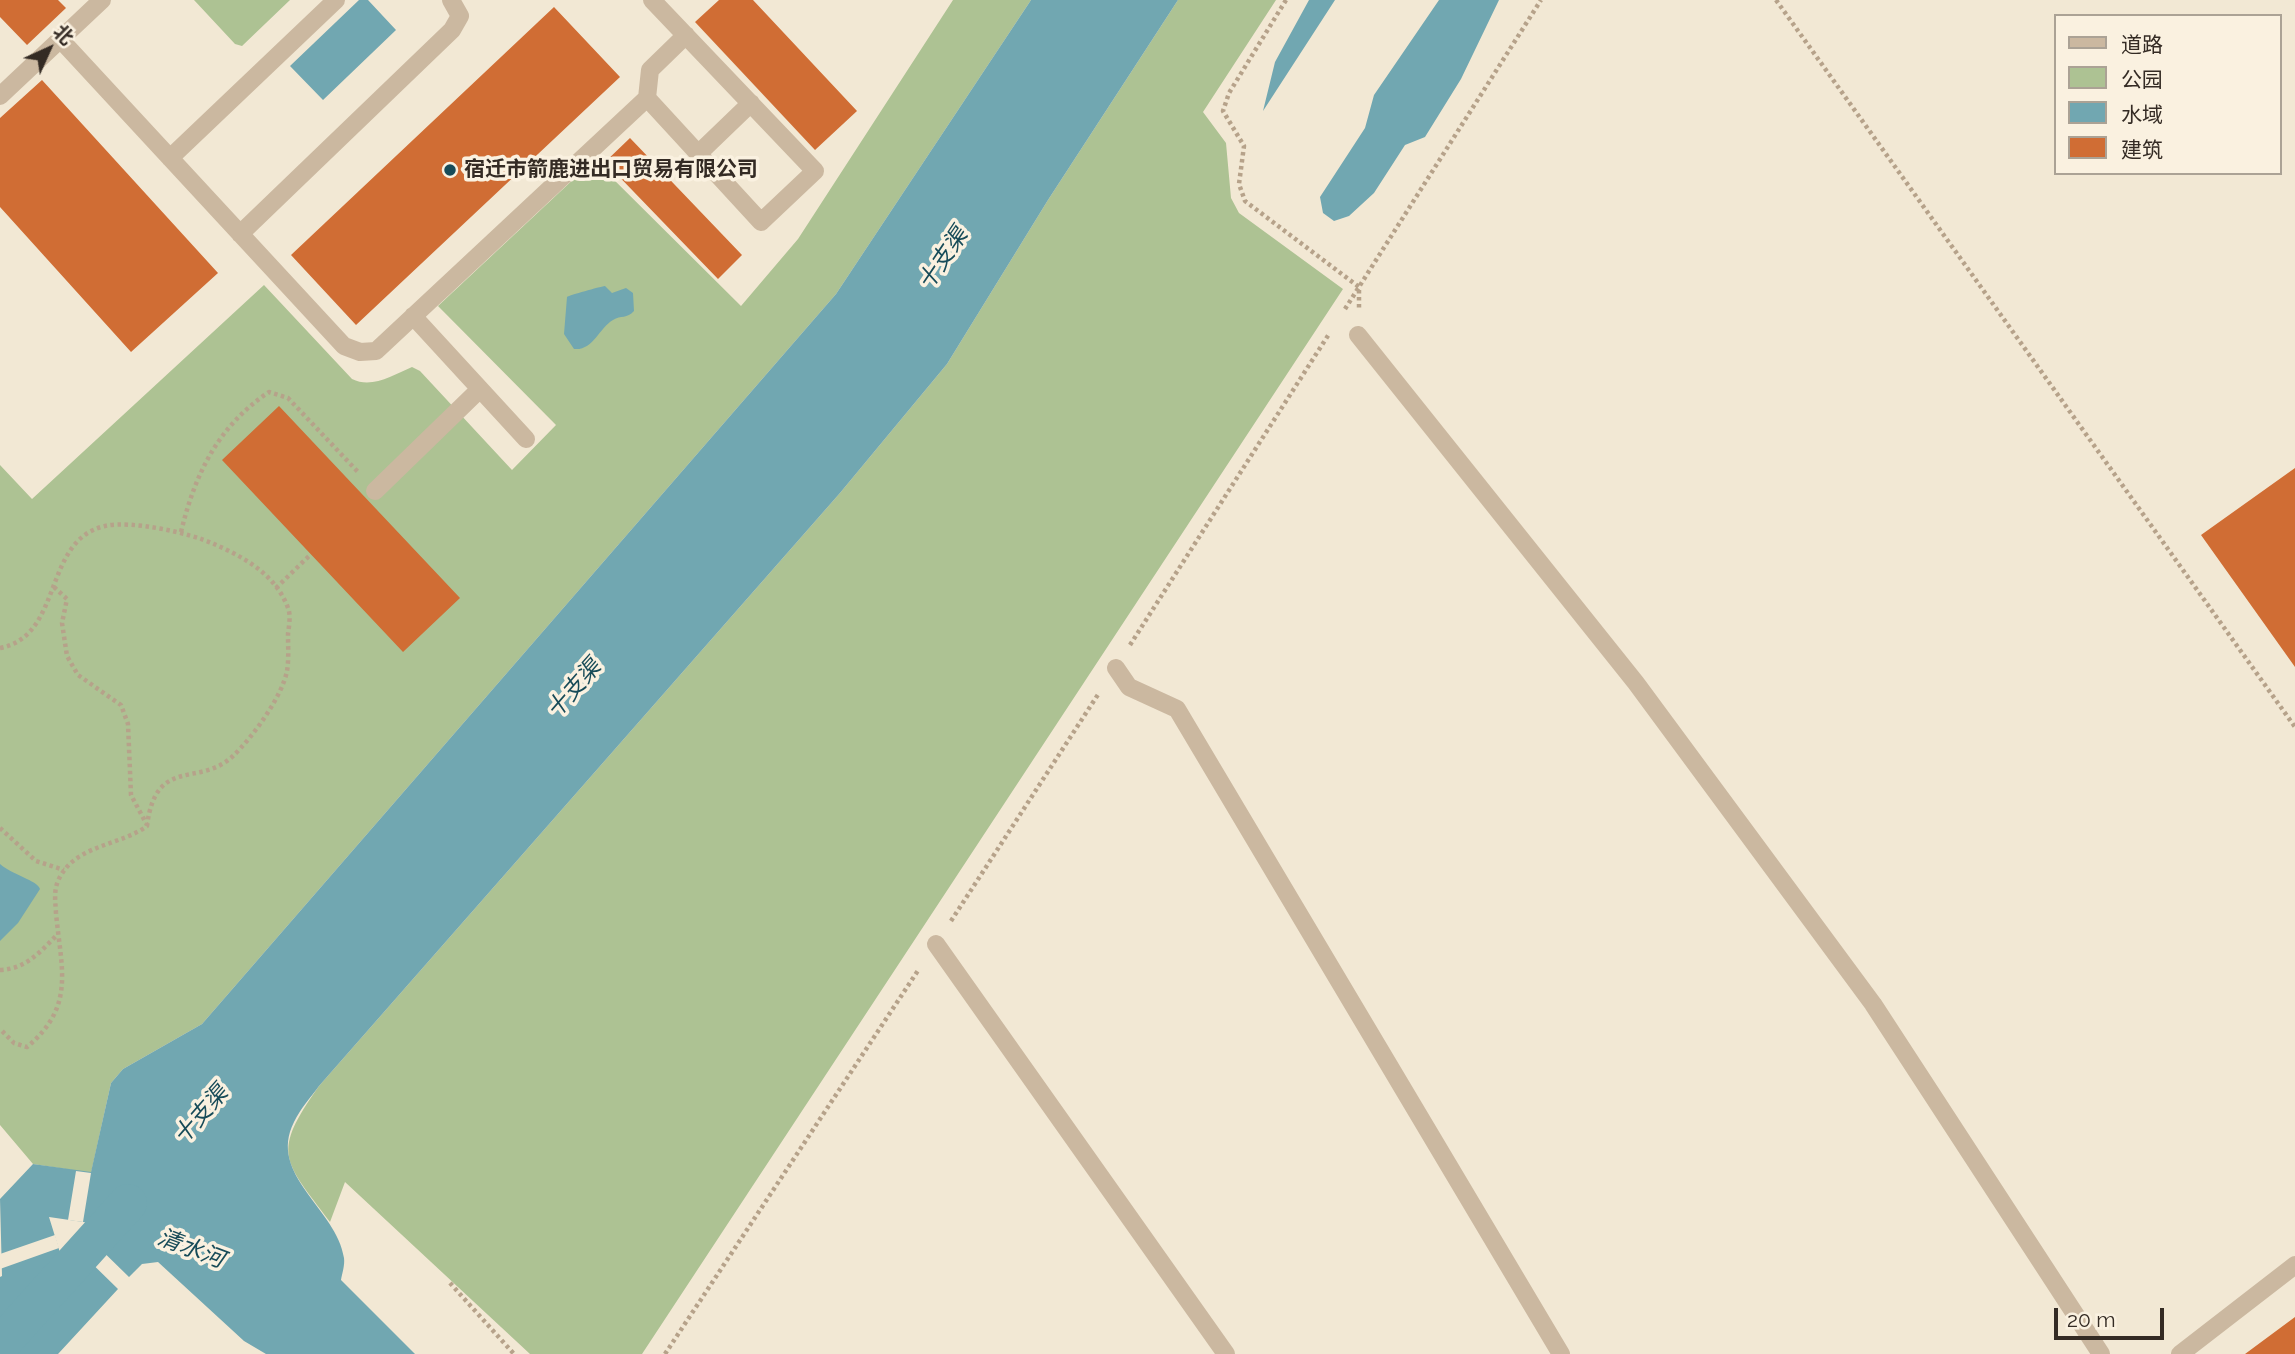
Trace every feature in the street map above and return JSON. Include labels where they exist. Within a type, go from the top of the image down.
[{"type":"street","points":[[0,96],[102,0]]},
{"type":"street","points":[[170,158],[336,0]]},
{"type":"street","points":[[240,234],[452,30],[460,16],[450,0]]},
{"type":"street","points":[[647,98],[761,222],[815,171],[652,0]]},
{"type":"street","points":[[60,39],[344,346],[360,352],[376,351],[647,98],[650,70],[686,35]]},
{"type":"street","points":[[698,153],[751,103]]},
{"type":"street","points":[[413,316],[526,439]]},
{"type":"street","points":[[1358,335],[1636,683],[1873,1004],[2101,1354]]},
{"type":"street","points":[[375,491],[480,389]]},
{"type":"street","points":[[1116,668],[1129,687],[1177,709],[1561,1354]]},
{"type":"street","points":[[936,944],[1226,1354]]},
{"type":"street","points":[[2180,1354],[2295,1265]]},
{"type":"path","points":[[1286,0],[1229,93],[1223,111],[1244,146],[1239,184],[1245,201],[1359,287],[1358,335]]},
{"type":"path","points":[[1776,0],[2295,727]]},
{"type":"path","points":[[180,533],[190,495],[203,463],[226,429],[252,404],[269,393],[288,398],[375,491]]},
{"type":"path","points":[[0,648],[27,634],[43,613],[63,559],[77,541],[105,526],[149,527],[212,543],[252,562],[276,588],[290,610],[287,673],[265,716],[232,757],[214,766],[171,778],[159,790],[149,811],[148,826]]},
{"type":"path","points":[[276,588],[309,556]]},
{"type":"path","points":[[54,587],[66,599],[62,623],[67,656],[78,675],[121,705],[128,724],[131,795],[148,826]]},
{"type":"path","points":[[0,1029],[14,1043],[27,1047],[56,1015],[63,997],[54,888],[64,870],[82,856],[106,844],[132,837],[148,826]]},
{"type":"path","points":[[0,828],[36,861],[64,870]]},
{"type":"path","points":[[0,970],[16,969],[37,956],[58,934]]},
{"type":"path","points":[[450,1283],[514,1354]]},
{"type":"green space","points":[[194,0],[290,0],[242,46],[235,44]]},
{"type":"green space","points":[[953,0],[1031,0],[836,294],[202,1024],[123,1069],[111,1083],[91,1173],[33,1164],[0,1125],[0,465],[32,499],[264,285],[352,379],[375,382],[412,367],[420,371],[512,470],[556,425],[438,306],[594,160],[741,306],[798,239]]},
{"type":"green space","points":[[1178,0],[1276,0],[1203,112],[1226,143],[1231,198],[1239,213],[1343,289],[642,1354],[530,1354],[345,1182],[330,1222],[293,1169],[289,1142],[294,1127],[319,1086],[840,493],[947,364],[1048,200]]},
{"type":"water","points":[[359,0],[368,0],[396,30],[323,100],[290,66]]},
{"type":"water","name":"清水河","points":[[1031,0],[1178,0],[1048,200],[947,364],[840,493],[319,1086],[294,1122],[288,1141],[289,1159],[306,1192],[339,1240],[344,1261],[341,1280],[415,1354],[266,1354],[244,1341],[158,1262],[142,1264],[129,1277],[87,1236],[97,1224],[49,1217],[62,1259],[75,1247],[118,1289],[58,1354],[0,1354],[0,1199],[33,1164],[91,1172],[111,1083],[123,1069],[202,1024],[836,294]]},
{"type":"water","points":[[1309,0],[1335,0],[1263,111],[1275,62]]},
{"type":"water","points":[[1439,0],[1499,0],[1461,79],[1425,137],[1405,145],[1374,193],[1349,216],[1334,221],[1323,213],[1320,197],[1365,128],[1374,95]]},
{"type":"water","points":[[605,286],[612,293],[626,288],[633,293],[634,311],[608,324],[591,343],[581,349],[574,349],[564,334],[567,297]]},
{"type":"water","points":[[0,864],[40,889],[18,923],[0,941]]},
{"type":"pier","points":[[76,1171],[91,1173],[83,1222],[68,1220]]},
{"type":"pier","points":[[55,1235],[59,1248],[0,1269],[0,1254]]},
{"type":"building","points":[[0,0],[58,0],[66,8],[27,45],[0,17]]},
{"type":"building","points":[[719,0],[753,0],[857,111],[815,150],[695,22]]},
{"type":"building","points":[[554,7],[620,77],[356,325],[291,255]]},
{"type":"building","points":[[42,80],[218,273],[131,352],[0,207],[0,118]]},
{"type":"building","points":[[630,138],[742,255],[718,279],[605,162]]},
{"type":"building","points":[[279,406],[460,598],[403,652],[222,460]]},
{"type":"building","points":[[2295,468],[2295,667],[2201,535]]},
{"type":"building","points":[[2295,1317],[2295,1354],[2245,1354]]},
{"type":"waterway","name":"十支渠","points":[[0,1345],[128,1203]]},
{"type":"place","name":"宿迁市箭鹿进出口贸易有限公司","points":[[450,170]]}]
